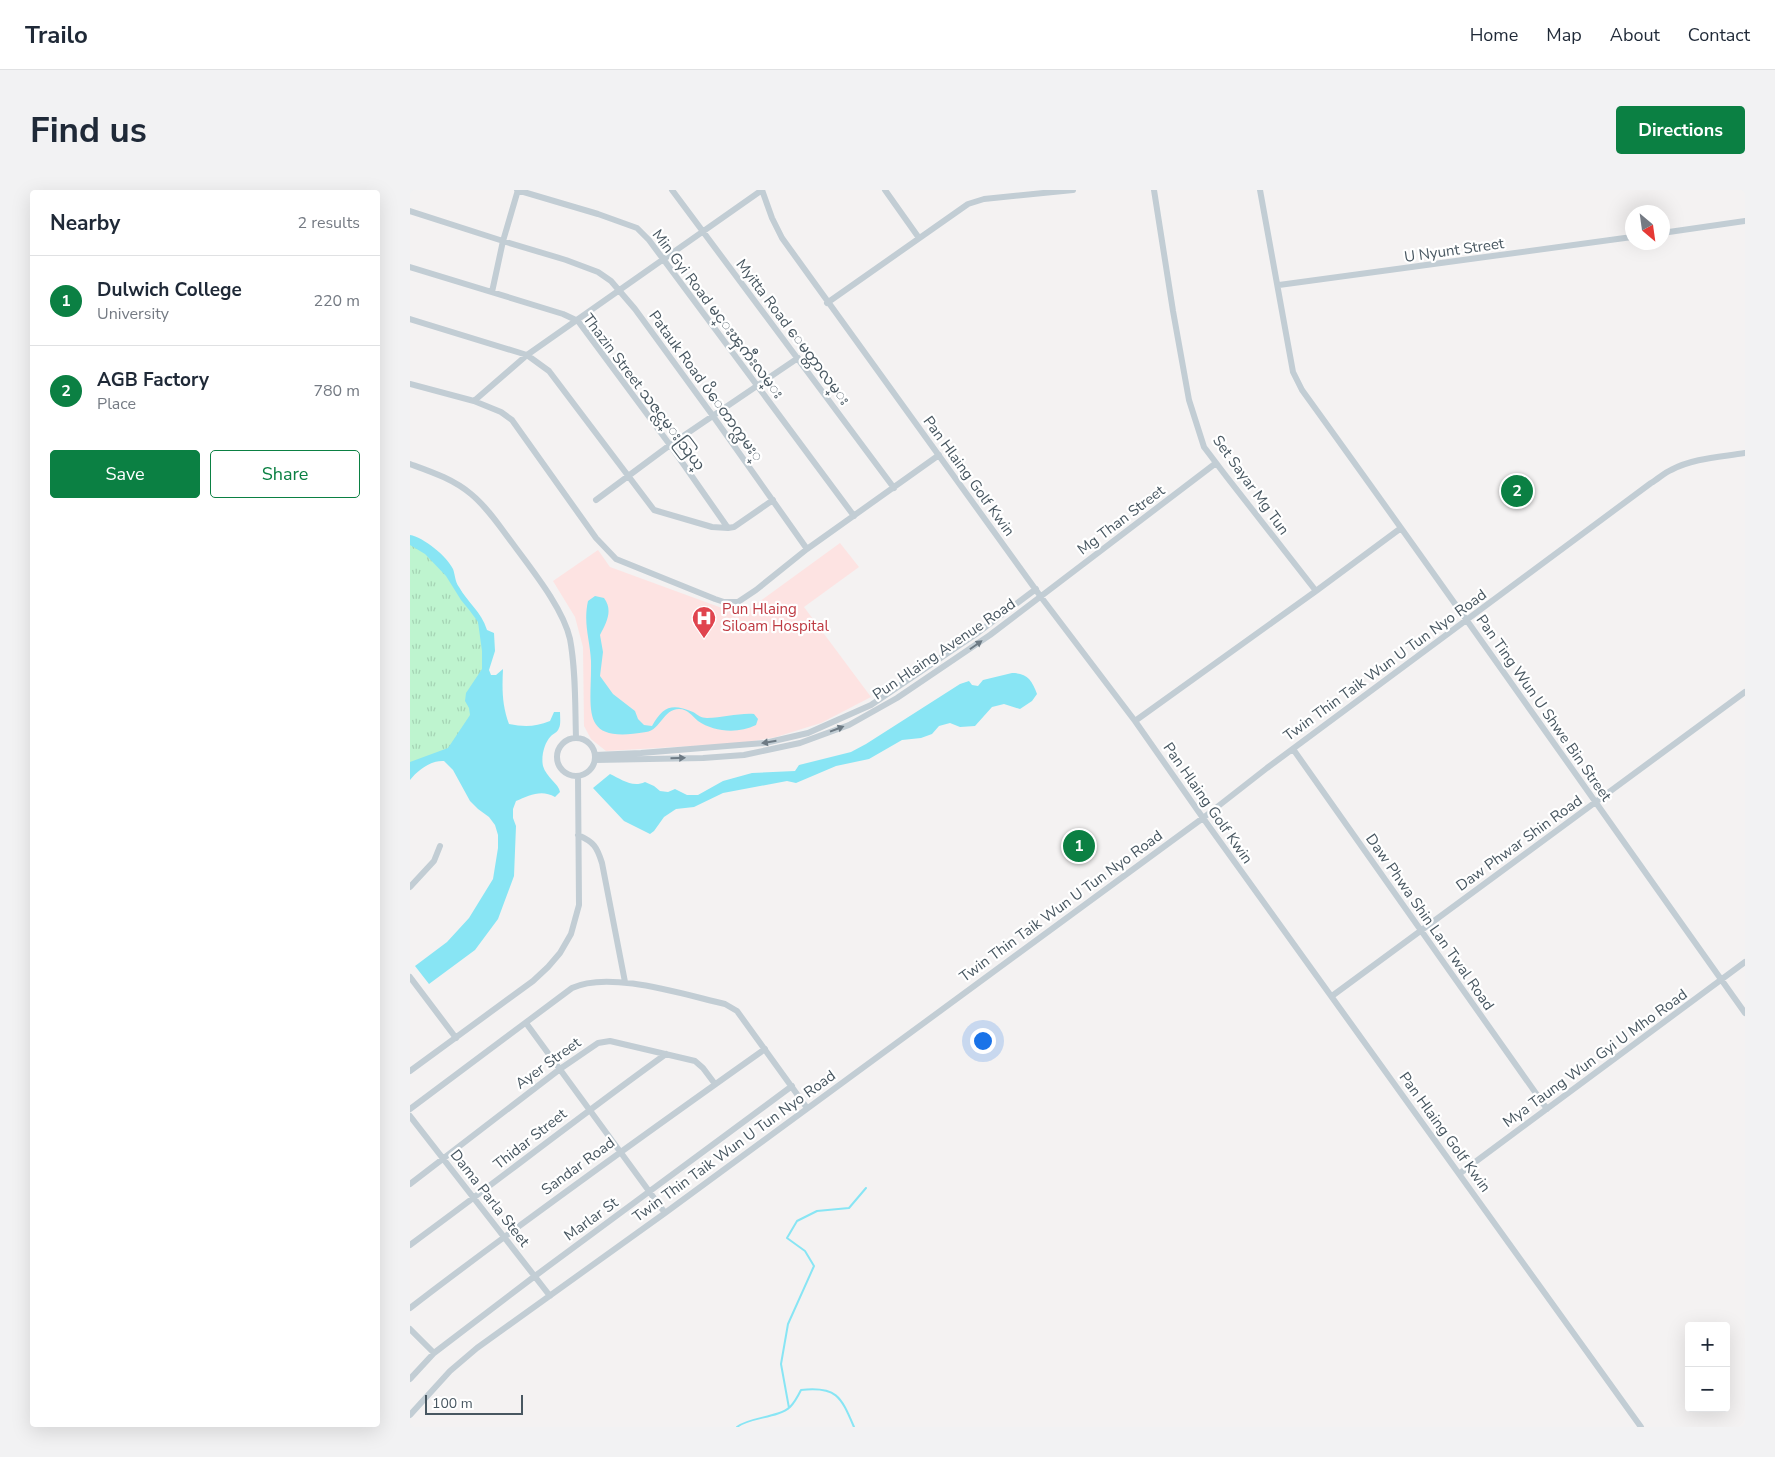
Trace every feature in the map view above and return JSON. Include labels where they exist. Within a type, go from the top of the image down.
[{"type":"street","points":[[492,292],[503,241],[518,190]]},
{"type":"street","name":"Min Gyi Road မင္းၾကီးလမ္း","points":[[518,190],[598,214],[636,228],[649,240],[854,516]]},
{"type":"street","name":"Myitta Road ေမတ္တာလမ္း","points":[[672,190],[894,488]]},
{"type":"street","points":[[474,402],[527,355],[762,190]]},
{"type":"street","name":"Pan Hlaing Golf Kwin","points":[[762,190],[772,218],[782,238],[827,303],[1041,596],[1135,721],[1641,1427]]},
{"type":"street","points":[[885,190],[919,238]]},
{"type":"street","points":[[827,303],[968,204],[984,199],[1073,190]]},
{"type":"street","name":"Set Sayar Mg Tun","points":[[1154,190],[1189,400],[1204,447],[1316,591]]},
{"type":"street","name":"Pan Ting Wun U Shwe Bin Street","points":[[1260,190],[1279,285],[1293,372],[1302,390],[1745,1013]]},
{"type":"street","name":"Patauk Road ပိေတာက္လမး္","points":[[410,211],[566,260],[598,272],[611,281],[620,290],[713,416],[807,549]]},
{"type":"street","points":[[1670,232],[1745,221]]},
{"type":"street","name":"U Nyunt Street","points":[[1279,285],[1625,238]]},
{"type":"street","name":"Thazin Street သဇင္လမ္းသြယ္","points":[[410,267],[578,320],[670,445],[728,528]]},
{"type":"street","points":[[410,319],[527,355],[549,371],[654,510],[712,526],[728,528],[734,527],[773,500]]},
{"type":"street","points":[[596,500],[670,445],[798,358]]},
{"type":"street","points":[[410,384],[474,402],[501,412],[512,420],[596,538],[616,559],[724,602],[738,602],[756,590],[807,549],[939,455]]},
{"type":"street","name":"Twin Thin Taik Wun U Tun Nyo Road","points":[[410,1415],[450,1371],[477,1348],[665,1213],[1203,818],[1293,749],[1671,469],[1704,459],[1745,453]]},
{"type":"street","name":"Mg Than Street","points":[[1041,596],[1216,463]]},
{"type":"street","points":[[410,464],[447,477],[471,494],[489,511],[534,573],[563,618],[572,656],[576,738]]},
{"type":"street","points":[[1135,721],[1401,528]]},
{"type":"street","name":"Pun Hlaing Avenue Road","points":[[595,757],[760,744],[808,733],[871,705],[976,634],[1036,589]]},
{"type":"street","name":"Pun Hlaing Avenue Road","points":[[595,757],[720,756],[744,754],[800,744],[849,725],[897,698],[990,635],[1041,596]]},
{"type":"street","name":"Daw Phwar Shin Road","points":[[1332,996],[1745,692]]},
{"type":"street","points":[[576,738],[583,739],[589,743],[595,757],[589,771],[578,776],[568,775],[561,770],[556,760],[561,744],[576,738]]},
{"type":"street","name":"Daw Phwa Shin Lan Twal Road","points":[[1293,749],[1547,1109]]},
{"type":"street","points":[[410,1071],[548,968],[560,953],[571,934],[579,905],[578,776]]},
{"type":"street","points":[[578,835],[589,839],[597,848],[604,872],[625,982]]},
{"type":"street","points":[[410,887],[434,861],[440,846]]},
{"type":"street","name":"Mya Taung Wun Gyi U Mho Road","points":[[1459,1174],[1745,962]]},
{"type":"street","points":[[410,977],[456,1038]]},
{"type":"street","points":[[410,1109],[572,988],[582,984],[600,982],[625,982],[725,1004],[737,1011],[807,1108]]},
{"type":"street","points":[[526,1023],[665,1213]]},
{"type":"street","name":"Ayer Street","points":[[410,1184],[560,1069],[598,1043],[610,1041],[695,1061],[715,1084]]},
{"type":"street","name":"Sandar Road","points":[[410,1308],[620,1151],[765,1049]]},
{"type":"street","name":"Thidar Street","points":[[410,1245],[589,1109],[666,1054]]},
{"type":"street","name":"Marlar St","points":[[410,1379],[434,1353],[792,1086]]},
{"type":"street","name":"Dama Parla Steet","points":[[410,1116],[550,1296]]},
{"type":"street","points":[[410,1329],[434,1353]]},
{"type":"shaded area","name":"Pun Hlaing Siloam Hospital","points":[[840,543],[859,567],[804,607],[871,697],[821,723],[776,737],[743,743],[606,751],[591,739],[584,726],[583,647],[575,617],[553,581],[598,550],[610,567],[741,615]]},
{"type":"green space","points":[[410,540],[444,566],[479,618],[493,725],[410,770]]},
{"type":"water","points":[[410,535],[428,543],[446,558],[463,593],[478,612],[487,630],[494,633],[495,651],[489,670],[491,675],[496,675],[503,669],[503,697],[509,724],[525,726],[539,724],[550,721],[554,712],[560,712],[560,726],[547,742],[542,758],[545,770],[560,792],[555,797],[540,793],[516,801],[513,809],[513,818],[516,826],[514,876],[498,919],[475,950],[429,984],[415,966],[447,942],[469,918],[493,879],[498,835],[495,825],[489,817],[470,801],[453,770],[444,761],[434,762],[425,766],[410,780],[410,762],[448,748],[470,715],[465,701],[466,693],[482,669],[482,651],[478,622],[446,576],[425,554],[410,545]]},
{"type":"water","points":[[595,596],[604,598],[609,612],[600,635],[603,652],[600,676],[613,694],[635,711],[638,719],[644,725],[652,726],[664,710],[674,707],[686,709],[705,718],[754,714],[758,719],[756,725],[734,731],[711,728],[698,721],[687,711],[679,709],[669,712],[655,728],[646,732],[609,733],[599,728],[593,719],[591,708],[591,661],[586,617],[588,601]]},
{"type":"water","points":[[1012,673],[1022,674],[1028,678],[1037,694],[1032,701],[1020,709],[1004,704],[992,707],[975,726],[960,727],[950,723],[939,726],[932,734],[921,738],[902,740],[869,759],[836,766],[796,783],[787,781],[723,793],[694,807],[676,809],[664,817],[650,834],[624,821],[593,788],[610,774],[631,783],[640,784],[645,782],[660,791],[668,792],[675,789],[687,795],[698,795],[723,781],[752,773],[795,771],[799,765],[851,752],[960,684],[969,681],[972,685],[978,686],[983,680]]},
{"type":"waterway","points":[[789,1408],[781,1364],[788,1324],[814,1266],[805,1251],[787,1238],[797,1221],[817,1211],[849,1208],[866,1188]]},
{"type":"waterway","points":[[737,1427],[749,1421],[785,1411],[793,1404],[801,1390],[813,1389],[830,1392],[836,1396],[841,1401],[854,1427]]},
{"type":"place","name":"AGB Factory","points":[[1517,491]]},
{"type":"place","name":"Pun Hlaing Siloam Hospital","points":[[704,639]]},
{"type":"place","name":"Dulwich College","points":[[1079,846]]}]
